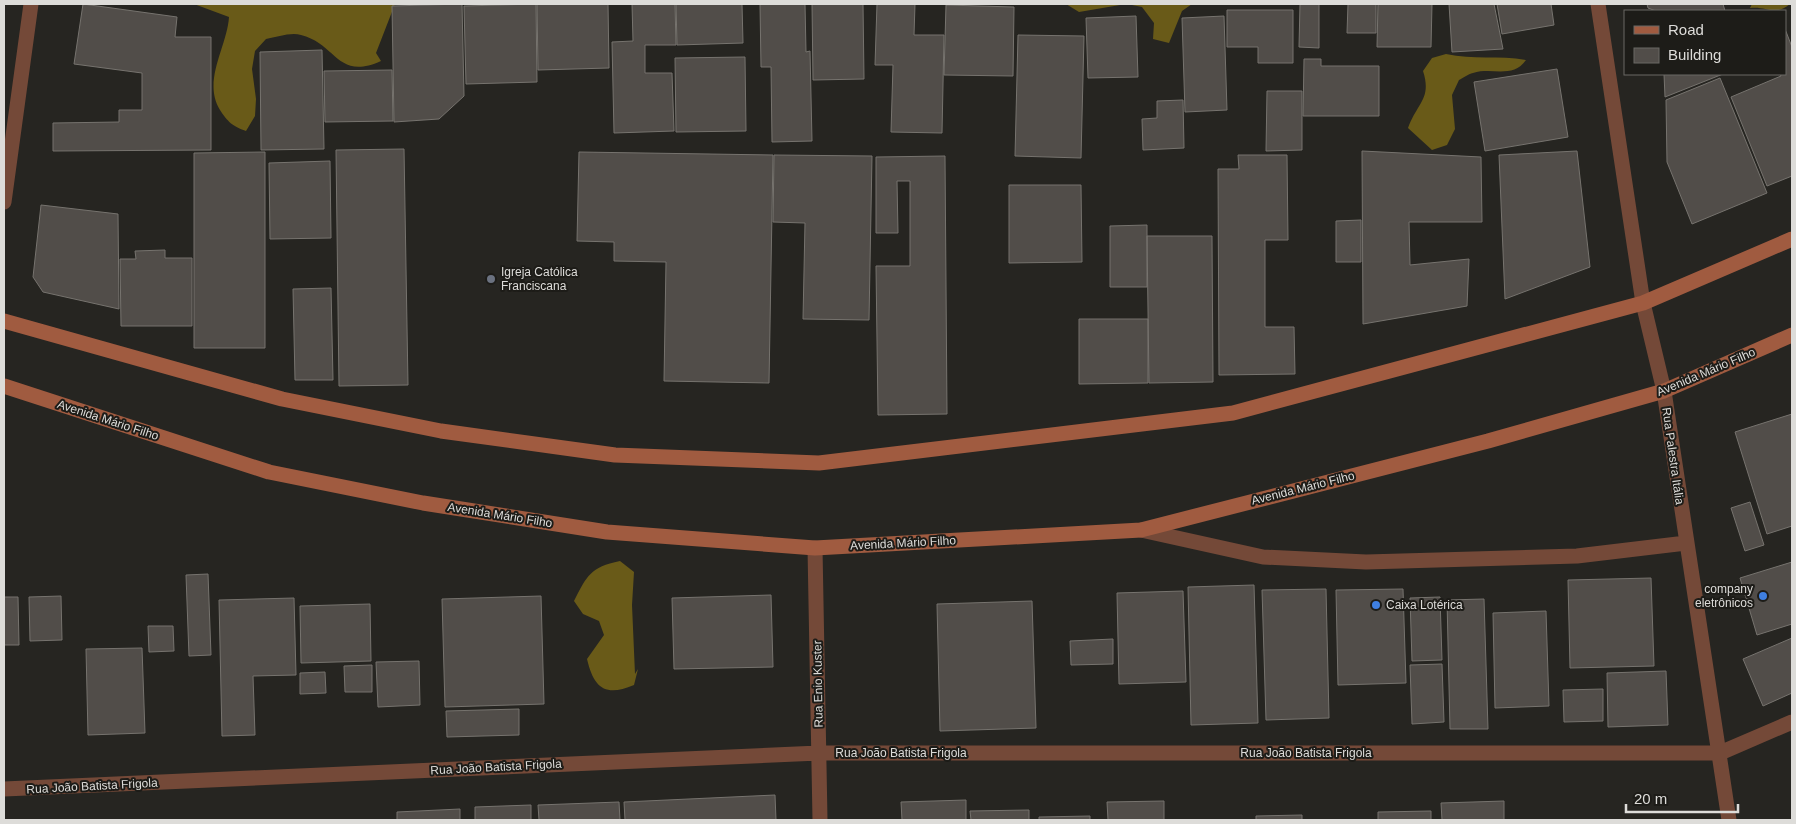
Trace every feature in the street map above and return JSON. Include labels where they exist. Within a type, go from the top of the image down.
[{"type":"main road","points":[[4,321],[282,399],[441,431],[615,455],[819,463],[1233,413],[1644,303],[1792,239]]},
{"type":"main road","name":"Avenida Mário Filho","points":[[4,386],[269,472],[414,501],[607,532],[815,548],[1140,530],[1488,441],[1664,391],[1792,335]]},
{"type":"street","points":[[4,202],[31,4]]},
{"type":"street","name":"Rua Palestra Itália","points":[[1598,4],[1644,303],[1664,391],[1729,820]]},
{"type":"street","points":[[1140,530],[1263,557],[1366,562],[1577,556],[1686,543]]},
{"type":"street","name":"Rua Enio Kuster","points":[[815,548],[820,820]]},
{"type":"street","name":"Rua João Batista Frigola","points":[[4,790],[819,753],[1720,753],[1792,722]]},
{"type":"shaded area","points":[[194,4],[395,4],[376,53],[381,61],[366,66],[355,67],[346,64],[313,40],[301,35],[288,34],[266,39],[255,51],[252,69],[256,99],[255,116],[246,131],[228,121],[215,99],[214,76],[229,17]]},
{"type":"shaded area","points":[[1066,4],[1126,4],[1079,12]]},
{"type":"shaded area","points":[[1127,4],[1192,4],[1182,11],[1169,43],[1153,39],[1154,23],[1142,7]]},
{"type":"shaded area","points":[[1752,4],[1790,4],[1780,10],[1775,10],[1750,8]]},
{"type":"shaded area","points":[[1446,54],[1526,60],[1521,66],[1509,71],[1480,71],[1469,74],[1459,80],[1452,95],[1455,129],[1447,145],[1432,150],[1408,128],[1425,95],[1426,88],[1423,71],[1432,58]]},
{"type":"shaded area","points":[[620,561],[634,572],[632,605],[635,674],[638,669],[634,685],[624,689],[609,690],[598,684],[593,677],[587,659],[604,635],[599,621],[583,614],[574,601],[582,585],[591,574],[602,566]]},
{"type":"building","points":[[83,4],[177,17],[175,37],[211,37],[211,150],[53,151],[53,123],[119,122],[119,110],[142,110],[142,73],[74,64]]},
{"type":"building","points":[[462,4],[464,96],[439,119],[394,122],[392,6]]},
{"type":"building","points":[[536,4],[537,82],[466,84],[464,6]]},
{"type":"building","points":[[537,4],[608,4],[609,68],[538,70]]},
{"type":"building","points":[[632,4],[675,4],[676,45],[645,45],[645,73],[672,73],[674,131],[614,133],[612,42],[633,41]]},
{"type":"building","points":[[676,4],[742,4],[743,43],[677,45]]},
{"type":"building","points":[[760,4],[805,4],[806,52],[810,51],[812,141],[772,142],[771,67],[761,67]]},
{"type":"building","points":[[812,4],[863,4],[864,79],[813,80]]},
{"type":"building","points":[[877,4],[915,4],[914,35],[944,35],[942,133],[891,132],[893,65],[875,65]]},
{"type":"building","points":[[1300,4],[1319,4],[1319,48],[1299,47]]},
{"type":"building","points":[[1348,4],[1376,4],[1376,33],[1347,33]]},
{"type":"building","points":[[1378,4],[1432,4],[1431,47],[1377,47]]},
{"type":"building","points":[[1449,4],[1494,4],[1503,49],[1452,52]]},
{"type":"building","points":[[1497,4],[1551,4],[1554,25],[1502,34]]},
{"type":"building","points":[[1647,4],[1723,4],[1725,10],[1653,10],[1648,8]]},
{"type":"building","points":[[946,5],[1014,7],[1013,76],[944,75]]},
{"type":"building","points":[[1227,10],[1293,10],[1293,63],[1258,63],[1258,47],[1227,47]]},
{"type":"building","points":[[1136,16],[1138,77],[1088,78],[1086,18]]},
{"type":"building","points":[[1224,16],[1227,110],[1185,112],[1182,18]]},
{"type":"building","points":[[1786,32],[1792,47],[1792,176],[1767,186],[1731,97],[1786,75]]},
{"type":"building","points":[[1018,35],[1084,36],[1081,158],[1015,156]]},
{"type":"building","points":[[322,50],[324,149],[261,150],[260,52]]},
{"type":"building","points":[[745,57],[746,131],[676,132],[675,58]]},
{"type":"building","points":[[1304,59],[1321,59],[1321,66],[1379,66],[1379,116],[1303,116]]},
{"type":"building","points":[[1557,69],[1568,137],[1485,151],[1474,82]]},
{"type":"building","points":[[392,70],[393,121],[325,122],[324,71]]},
{"type":"building","points":[[1664,75],[1720,75],[1665,97]]},
{"type":"building","points":[[1720,78],[1767,193],[1692,224],[1667,162],[1666,100]]},
{"type":"building","points":[[1267,91],[1302,91],[1302,150],[1266,151]]},
{"type":"building","points":[[1183,100],[1184,148],[1143,150],[1142,119],[1157,118],[1157,101]]},
{"type":"building","points":[[404,149],[408,385],[339,386],[336,150]]},
{"type":"building","points":[[1362,151],[1481,157],[1482,222],[1409,222],[1410,265],[1469,259],[1467,306],[1363,324]]},
{"type":"building","points":[[1577,151],[1590,267],[1505,299],[1499,155]]},
{"type":"building","points":[[265,152],[265,348],[194,348],[194,153]]},
{"type":"building","points":[[579,152],[773,155],[769,383],[664,381],[666,262],[614,261],[614,242],[577,241]]},
{"type":"building","points":[[774,155],[872,156],[869,320],[803,319],[805,223],[773,222]]},
{"type":"building","points":[[1238,155],[1287,155],[1288,240],[1265,240],[1265,327],[1294,327],[1295,374],[1219,375],[1218,169],[1239,169]]},
{"type":"building","points":[[945,156],[947,414],[878,415],[876,266],[910,266],[910,181],[897,181],[898,233],[876,233],[876,157]]},
{"type":"building","points":[[330,161],[331,238],[270,239],[269,163]]},
{"type":"building","points":[[1009,185],[1081,185],[1082,262],[1009,263]]},
{"type":"building","points":[[41,205],[118,214],[119,309],[43,292],[33,277]]},
{"type":"building","points":[[1361,220],[1361,262],[1336,262],[1336,221]]},
{"type":"building","points":[[1147,225],[1147,287],[1110,287],[1110,226]]},
{"type":"building","points":[[1147,236],[1212,236],[1213,382],[1149,383]]},
{"type":"building","points":[[165,250],[165,258],[192,258],[192,326],[121,326],[120,259],[136,259],[135,251]]},
{"type":"building","points":[[331,288],[333,380],[295,380],[293,289]]},
{"type":"building","points":[[1079,319],[1148,319],[1148,383],[1079,384]]},
{"type":"building","points":[[1792,414],[1792,526],[1767,534],[1735,432]]},
{"type":"building","points":[[1750,502],[1764,545],[1745,551],[1731,508]]},
{"type":"building","points":[[1792,562],[1792,624],[1757,635],[1740,578]]},
{"type":"building","points":[[208,574],[211,655],[189,656],[186,575]]},
{"type":"building","points":[[1651,578],[1654,666],[1570,668],[1568,580]]},
{"type":"building","points":[[1254,585],[1258,723],[1191,725],[1188,587]]},
{"type":"building","points":[[1326,589],[1329,718],[1266,720],[1262,590]]},
{"type":"building","points":[[1403,589],[1406,683],[1338,685],[1336,590]]},
{"type":"building","points":[[1183,591],[1186,682],[1119,684],[1117,593]]},
{"type":"building","points":[[771,595],[773,667],[674,669],[672,598]]},
{"type":"building","points":[[61,596],[62,640],[30,641],[29,597]]},
{"type":"building","points":[[541,596],[544,704],[445,707],[442,599]]},
{"type":"building","points":[[4,597],[18,597],[19,645],[4,645]]},
{"type":"building","points":[[1440,597],[1442,660],[1412,661],[1410,598]]},
{"type":"building","points":[[294,598],[296,675],[253,676],[255,735],[222,736],[219,600]]},
{"type":"building","points":[[1484,599],[1488,729],[1450,729],[1447,600]]},
{"type":"building","points":[[1032,601],[1036,728],[940,731],[937,604]]},
{"type":"building","points":[[370,604],[371,661],[301,663],[300,606]]},
{"type":"building","points":[[1546,611],[1549,706],[1495,708],[1493,613]]},
{"type":"building","points":[[148,626],[173,626],[174,651],[149,652]]},
{"type":"building","points":[[1792,638],[1792,693],[1763,706],[1743,659]]},
{"type":"building","points":[[1113,639],[1113,664],[1071,665],[1070,641]]},
{"type":"building","points":[[142,648],[145,733],[88,735],[86,649]]},
{"type":"building","points":[[419,661],[420,705],[378,707],[376,662]]},
{"type":"building","points":[[1442,664],[1444,722],[1412,724],[1410,665]]},
{"type":"building","points":[[372,665],[372,692],[345,692],[344,666]]},
{"type":"building","points":[[1666,671],[1668,725],[1608,727],[1607,673]]},
{"type":"building","points":[[325,672],[326,693],[300,694],[300,673]]},
{"type":"building","points":[[1603,689],[1603,721],[1564,722],[1563,690]]},
{"type":"building","points":[[519,709],[519,735],[447,737],[446,711]]},
{"type":"building","points":[[775,795],[776,820],[625,820],[624,802]]},
{"type":"building","points":[[966,800],[966,820],[902,820],[901,802]]},
{"type":"building","points":[[1164,801],[1164,820],[1108,820],[1107,802]]},
{"type":"building","points":[[1504,801],[1504,820],[1442,820],[1441,803]]},
{"type":"building","points":[[619,802],[620,820],[539,820],[538,805]]},
{"type":"building","points":[[531,805],[531,820],[475,820],[475,807]]},
{"type":"building","points":[[460,809],[460,820],[397,820],[397,812]]},
{"type":"building","points":[[1029,810],[1029,820],[971,820],[970,811]]},
{"type":"building","points":[[1431,811],[1431,820],[1378,820],[1378,812]]},
{"type":"building","points":[[1302,815],[1302,820],[1256,820],[1256,816]]},
{"type":"building","points":[[1090,816],[1090,820],[1039,820],[1039,817]]},
{"type":"place","name":"Igreja Católica Franciscana","points":[[491,279]]},
{"type":"place","name":"company eletrônicos","points":[[1763,596]]},
{"type":"place","name":"Caixa Lotérica","points":[[1376,605]]}]
